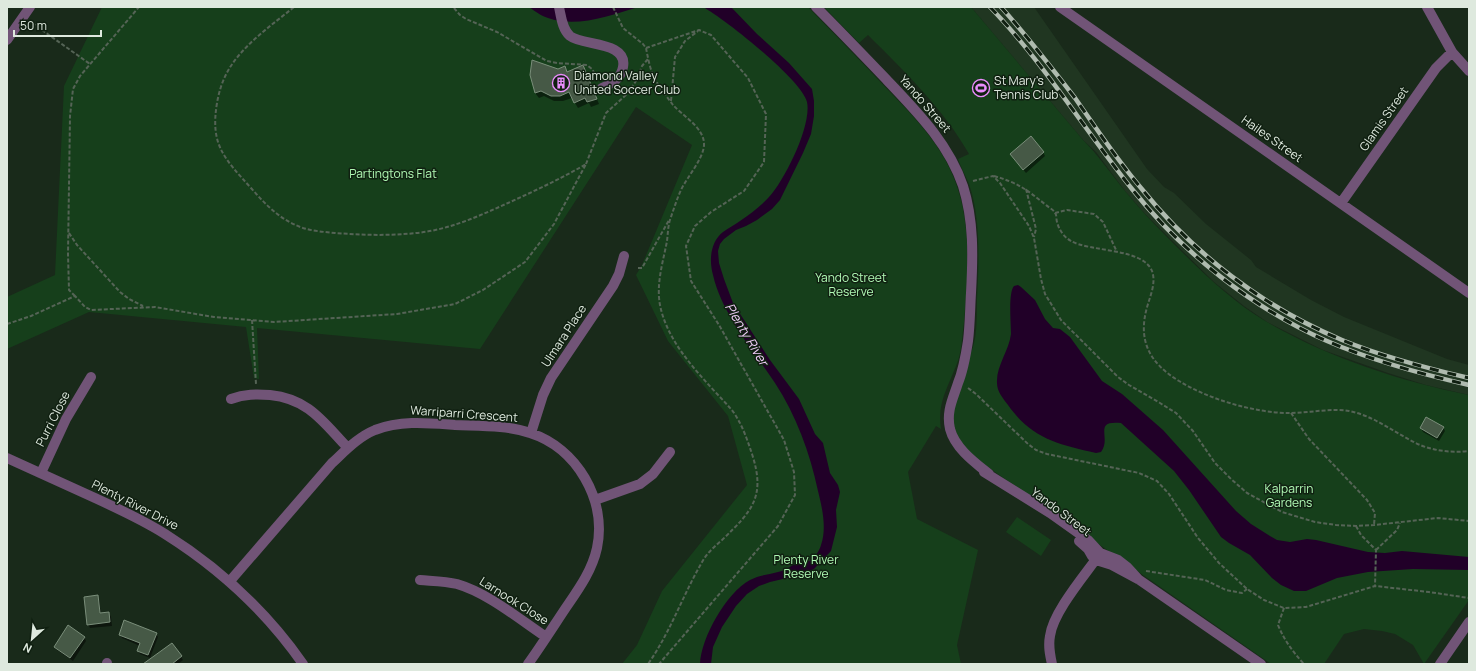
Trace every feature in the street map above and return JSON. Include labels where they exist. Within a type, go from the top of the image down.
[{"type":"street","points":[[7,40],[30,7]]},
{"type":"street","points":[[559,7],[567,33],[575,39],[603,45],[619,54],[622,59],[623,65],[620,75],[616,80],[602,88]]},
{"type":"street","name":"Yando Street","points":[[816,7],[931,128],[942,142],[962,184],[968,207],[973,239],[970,324],[968,342],[959,381],[952,398],[948,419],[952,434],[961,448],[989,474]]},
{"type":"street","name":"Hailes Street","points":[[1060,7],[1469,293]]},
{"type":"street","points":[[1426,7],[1452,52],[1469,70]]},
{"type":"street","name":"Glamis Street","points":[[1341,203],[1436,68],[1452,52]]},
{"type":"street","name":"Ulmara Place","points":[[531,433],[543,395],[551,378],[613,286],[619,274],[624,256]]},
{"type":"street","name":"Yando Street","points":[[963,360],[952,382],[943,407],[942,418],[944,430],[951,446],[958,455],[967,462],[989,474],[1009,488],[1044,517],[1084,544],[1098,557]]},
{"type":"street","name":"Purri Close","points":[[41,474],[66,419],[91,377]]},
{"type":"street","points":[[231,399],[244,395],[257,394],[288,398],[299,402],[318,416],[348,448]]},
{"type":"street","name":"Warriparri Crescent","points":[[230,581],[332,463],[360,438],[372,431],[384,427],[414,422],[510,428],[531,433],[549,441],[572,460],[583,474],[591,487],[595,500],[599,531],[593,561],[582,584],[528,664]]},
{"type":"street","points":[[595,500],[640,484],[653,474],[670,452]]},
{"type":"street","name":"Plenty River Drive","points":[[7,458],[133,516],[164,533],[193,553],[230,581],[277,630],[303,664]]},
{"type":"street","points":[[1052,664],[1049,646],[1053,625],[1062,607],[1098,557],[1138,579],[1261,664]]},
{"type":"street","name":"Larnook Close","points":[[420,580],[456,584],[470,589],[493,602],[546,637]]},
{"type":"street","points":[[1440,664],[1469,622]]},
{"type":"path","points":[[139,7],[76,82],[70,105],[68,232],[69,290],[85,307],[91,310],[144,307],[165,308],[214,317],[274,322],[397,314],[445,306],[464,300],[490,286],[525,262],[554,224],[586,164],[606,113],[627,94],[636,81],[642,66],[648,58]]},
{"type":"path","points":[[294,7],[244,50],[230,67],[221,87],[214,123],[218,143],[229,163],[271,210],[285,220],[303,228],[317,231],[366,236],[410,234],[434,231],[469,220],[491,211],[586,164]]},
{"type":"path","points":[[613,7],[623,28],[644,44],[654,77],[671,102],[696,128],[704,142],[701,155],[684,185],[670,219],[645,264],[642,268],[638,268]]},
{"type":"path","points":[[454,8],[463,17],[497,32],[547,61],[587,65],[592,70],[602,88]]},
{"type":"path","points":[[23,17],[90,64]]},
{"type":"path","points":[[646,48],[699,30],[711,35],[748,78],[766,114],[764,162],[744,191],[711,212],[695,226],[686,246],[690,281],[719,325],[784,440],[794,472],[795,495],[778,526],[659,664]]},
{"type":"path","points":[[671,102],[675,57],[685,41],[699,30]]},
{"type":"path","points":[[962,184],[993,176],[1012,181],[1025,188],[1055,213],[1060,232],[1072,242],[1133,256],[1142,260],[1151,270],[1154,284],[1145,316],[1144,337],[1146,346],[1150,354],[1165,371],[1178,381],[1193,389],[1242,407],[1271,412],[1290,413],[1338,410],[1350,411],[1380,423],[1419,444],[1448,452],[1469,451]]},
{"type":"path","points":[[993,176],[1000,183],[1029,226],[1034,238],[1045,294],[1061,320],[1118,377],[1176,413],[1193,431],[1215,463],[1247,493],[1282,512],[1315,522],[1356,526],[1400,523],[1438,518],[1469,521]]},
{"type":"path","points":[[1025,188],[1036,228],[1034,238]]},
{"type":"path","points":[[1055,213],[1067,210],[1094,214],[1103,222],[1117,252]]},
{"type":"path","points":[[648,664],[667,634],[704,558],[746,515],[753,504],[758,488],[755,464],[748,442],[736,417],[684,355],[673,338],[664,318],[659,300],[659,286],[670,219]]},
{"type":"path","points":[[68,232],[77,245],[120,292],[144,307]]},
{"type":"path","points":[[7,324],[31,316],[75,296]]},
{"type":"path","points":[[252,320],[256,384]]},
{"type":"path","points":[[959,381],[976,394],[1036,450],[1047,454],[1138,473],[1157,481],[1169,494],[1198,538],[1219,563],[1247,588],[1264,600],[1284,608],[1312,606],[1375,586],[1469,598]]},
{"type":"path","points":[[1290,413],[1309,440],[1367,500],[1375,513],[1374,525]]},
{"type":"path","points":[[1375,586],[1376,550],[1397,530],[1400,523]]},
{"type":"path","points":[[1356,526],[1361,535],[1376,550]]},
{"type":"path","points":[[1138,579],[1144,572],[1149,571],[1204,580],[1226,590],[1237,592],[1242,592],[1247,588]]},
{"type":"path","points":[[1284,608],[1278,624],[1292,651],[1304,664]]},
{"type":"shaded area","points":[[971,7],[1034,7],[1147,169],[1164,187],[1174,193],[1206,224],[1251,260],[1256,267],[1311,300],[1344,317],[1447,359],[1469,365],[1469,395],[1426,385],[1323,350],[1267,322],[1244,306],[1214,282],[1145,214],[1125,191],[1096,152],[1083,140]]},
{"type":"green space","points":[[102,7],[808,7],[898,100],[935,144],[943,155],[955,181],[964,215],[967,251],[967,287],[961,350],[946,389],[942,404],[940,412],[941,429],[936,426],[908,472],[917,519],[978,550],[957,645],[961,664],[622,664],[637,645],[662,591],[747,485],[728,416],[668,341],[636,275],[642,265],[692,145],[636,107],[480,349],[257,328],[259,379],[254,378],[246,327],[89,312],[7,349],[7,297],[55,275],[64,86]]},
{"type":"green space","name":"Kalparrin Gardens","points":[[824,7],[971,7],[1145,214],[1202,271],[1240,304],[1267,322],[1291,335],[1315,347],[1365,367],[1417,383],[1469,395],[1469,600],[1424,664],[1413,645],[1395,634],[1364,629],[1344,634],[1324,664],[1271,664],[995,472],[967,450],[954,432],[952,413],[961,378],[973,347],[976,324],[979,256],[976,211],[969,184],[958,159],[969,154],[959,137],[923,91],[896,63],[868,35],[859,43]]},
{"type":"green space","points":[[1017,517],[1051,540],[1041,556],[1006,532]]},
{"type":"water","points":[[529,7],[638,7],[593,20],[570,22],[545,17]]},
{"type":"water","name":"Plenty River","points":[[703,7],[731,7],[757,34],[789,63],[812,89],[814,116],[811,134],[780,200],[772,209],[757,220],[736,230],[724,239],[720,244],[718,251],[719,263],[733,303],[770,360],[799,399],[815,434],[823,443],[830,473],[838,485],[840,492],[836,510],[837,527],[831,551],[814,569],[800,575],[759,586],[747,594],[736,606],[722,627],[713,647],[711,664],[700,664],[701,653],[716,617],[732,595],[741,586],[753,578],[780,572],[793,565],[805,563],[811,560],[820,547],[823,538],[824,525],[815,477],[796,421],[783,395],[748,345],[723,304],[717,289],[711,264],[713,246],[719,236],[748,216],[762,204],[769,197],[782,178],[796,152],[801,138],[807,112],[807,102],[802,92],[778,65],[728,24]]},
{"type":"water","points":[[1018,285],[1035,300],[1045,319],[1053,328],[1060,329],[1070,337],[1102,381],[1122,394],[1163,430],[1236,511],[1251,524],[1277,540],[1290,542],[1307,539],[1368,552],[1385,553],[1402,551],[1469,557],[1469,570],[1413,569],[1368,572],[1337,578],[1306,591],[1294,591],[1281,585],[1272,578],[1250,555],[1221,537],[1174,471],[1121,423],[1107,424],[1104,431],[1104,447],[1101,452],[1096,453],[1058,443],[1036,433],[1017,416],[1002,397],[997,386],[998,371],[1011,334],[1010,308],[1012,290],[1014,286]]},
{"type":"building","name":"Diamond Valley United Soccer Club","points":[[532,60],[558,69],[565,66],[567,72],[583,65],[597,99],[587,102],[585,98],[574,103],[569,92],[560,96],[551,96],[541,91],[535,93],[530,75]]},
{"type":"building","points":[[1031,136],[1044,152],[1023,170],[1010,154]]},
{"type":"building","points":[[1426,417],[1444,427],[1437,438],[1420,428]]},
{"type":"building","points":[[98,595],[100,613],[109,612],[110,622],[87,625],[84,597]]},
{"type":"building","points":[[124,620],[157,633],[148,655],[137,651],[140,643],[119,635]]},
{"type":"building","points":[[68,625],[85,637],[70,658],[54,647]]},
{"type":"building","points":[[172,643],[182,656],[172,664],[143,664]]},
{"type":"railway","points":[[990,7],[1010,28],[1046,73],[1114,166],[1152,213],[1196,257],[1220,277],[1272,312],[1299,328],[1327,341],[1362,355],[1397,366],[1469,385]]},
{"type":"railway","points":[[1001,7],[1030,40],[1075,98],[1107,144],[1141,188],[1184,235],[1232,276],[1285,312],[1342,340],[1405,362],[1469,378]]},
{"type":"place","name":"Diamond Valley United Soccer Club","points":[[561,83]]},
{"type":"place","name":"St Mary's Tennis Club","points":[[981,88]]},
{"type":"park label","name":"Partingtons Flat","points":[[393,174]]},
{"type":"park label","name":"Yando Street Reserve","points":[[851,285]]},
{"type":"park label","name":"Plenty River Reserve","points":[[806,567]]}]
